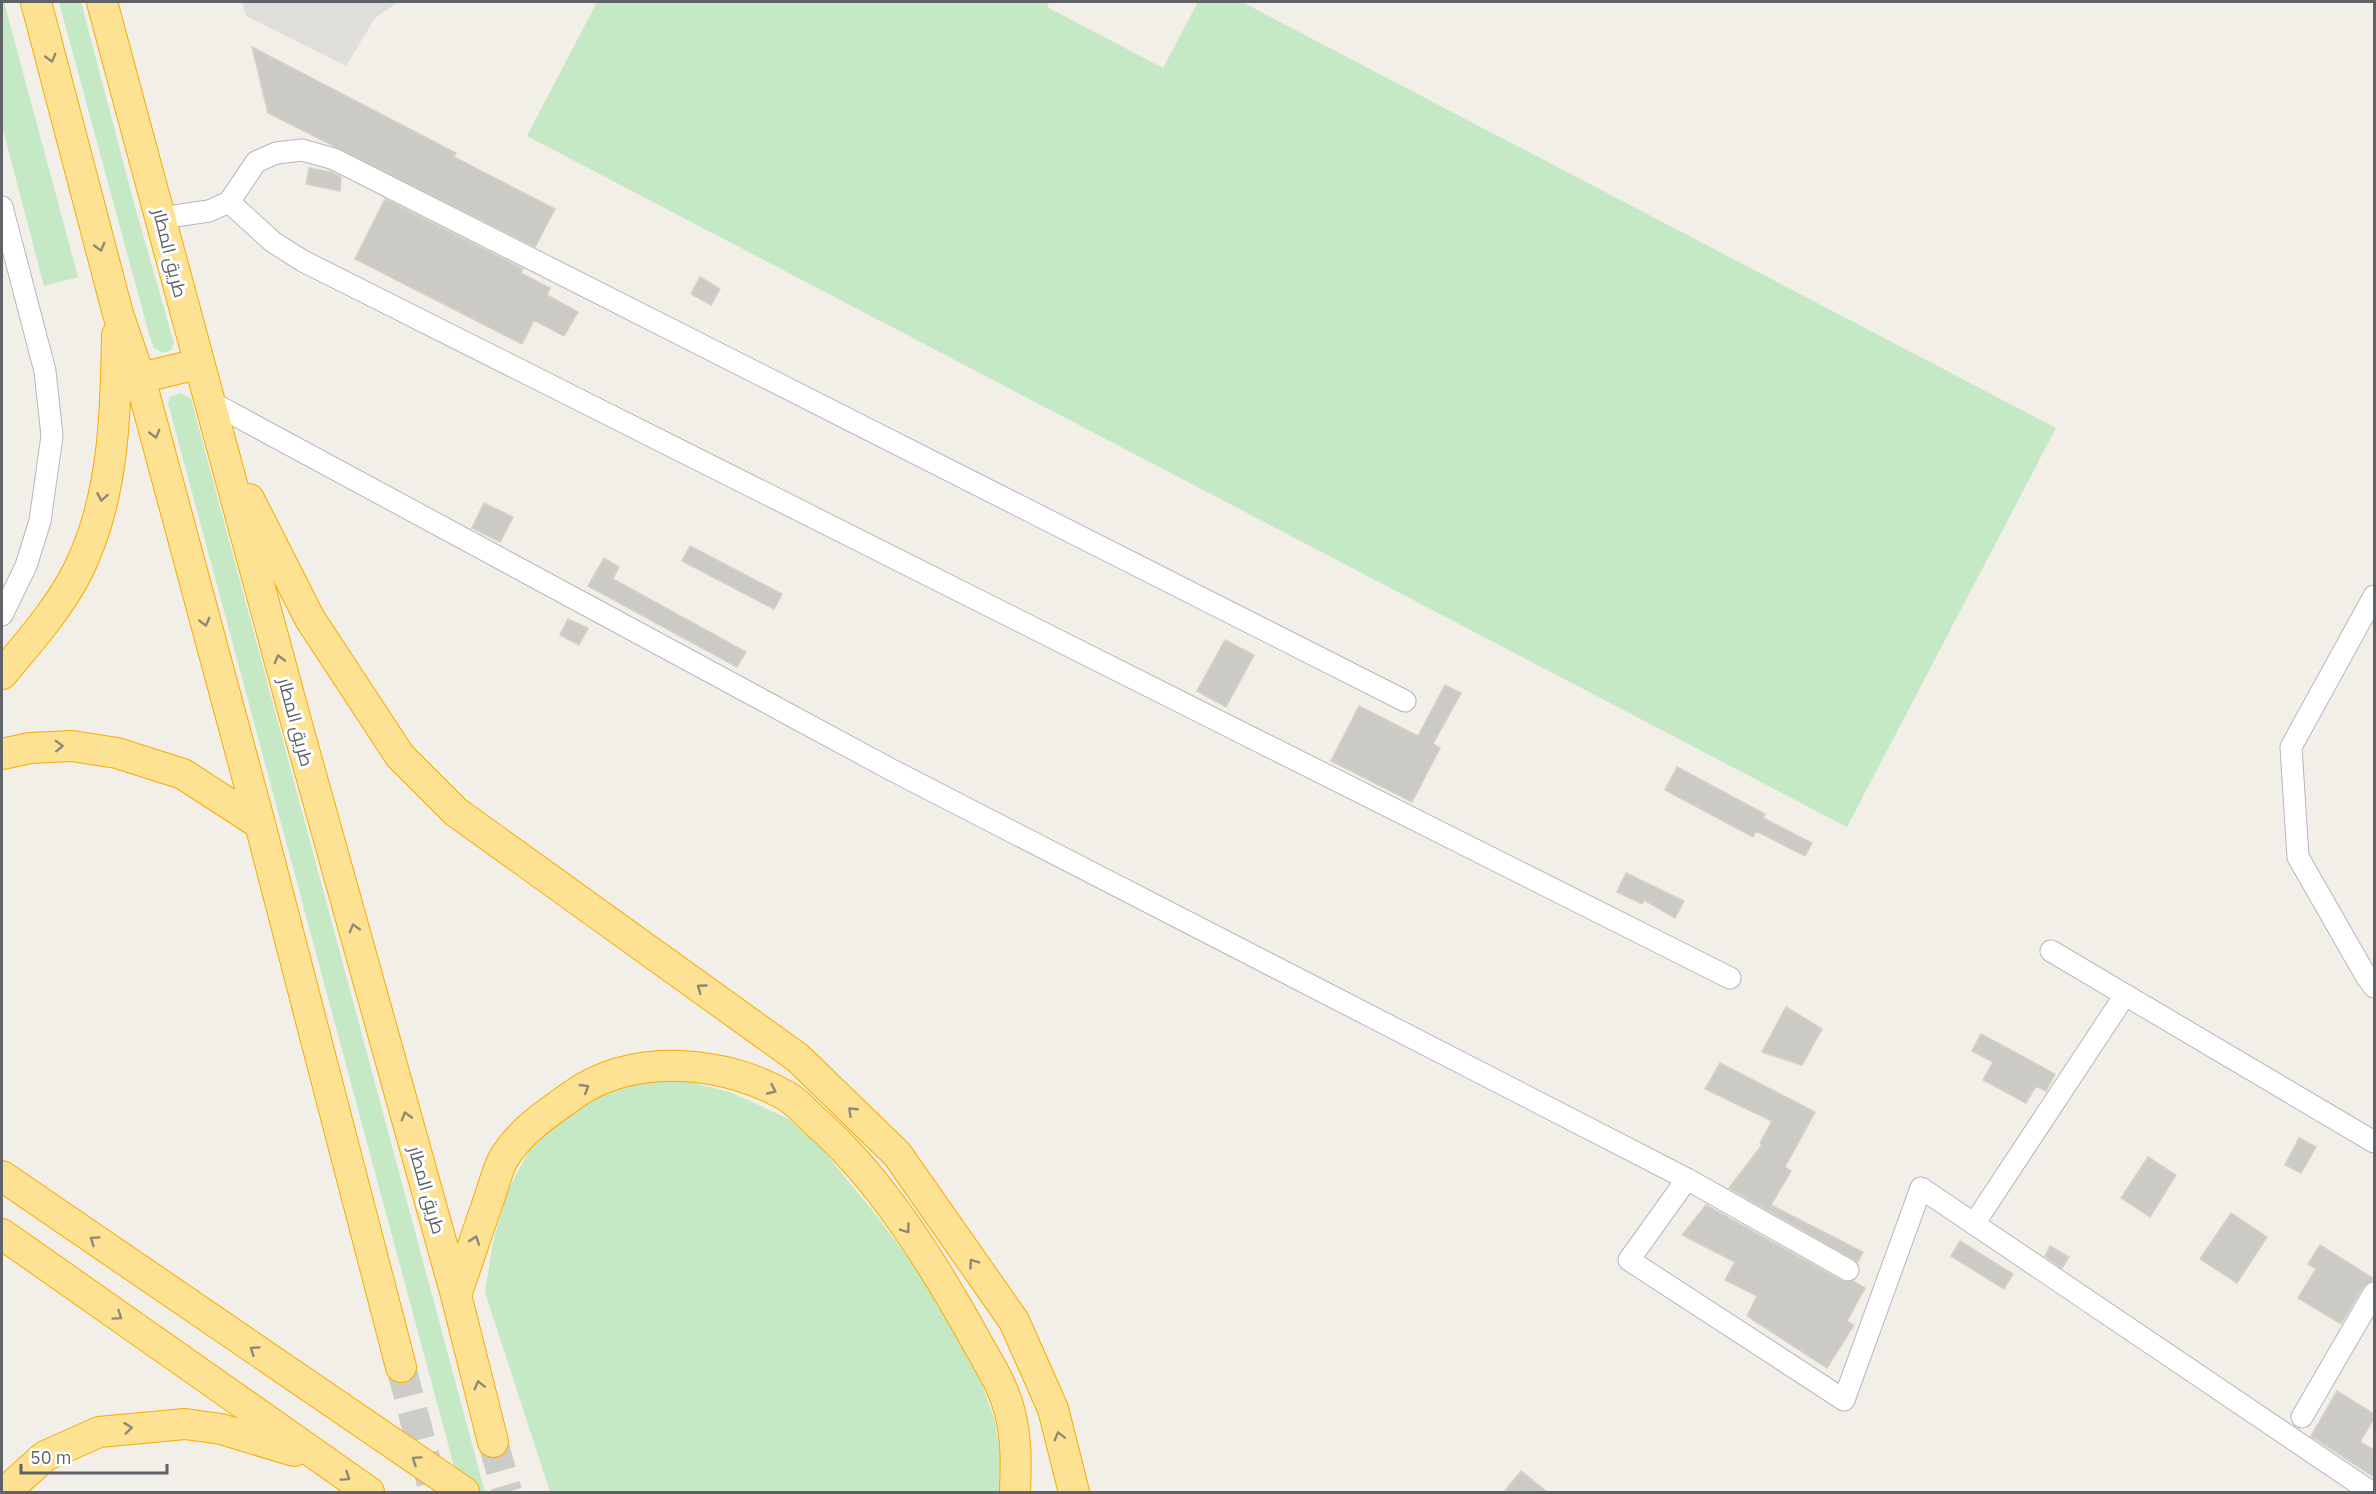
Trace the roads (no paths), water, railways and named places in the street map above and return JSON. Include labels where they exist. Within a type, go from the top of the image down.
[{"type":"highway","points":[[36,2],[118,314],[140,378],[260,824],[401,1367]]},
{"type":"highway","name":"طريق المطار","points":[[102,2],[198,364],[456,1295],[493,1442]]},
{"type":"highway","points":[[2,674],[32,640],[60,599],[85,557],[99,517],[115,416],[118,314]]},
{"type":"highway","points":[[140,378],[198,364]]},
{"type":"highway","points":[[220,442],[310,619],[400,756],[456,812],[798,1058],[897,1154],[1014,1321],[1053,1408],[1074,1492]]},
{"type":"highway","points":[[2,754],[30,748],[72,746],[117,753],[183,774],[260,824]]},
{"type":"highway","points":[[456,1295],[504,1158],[534,1122],[588,1084],[618,1073],[653,1067],[686,1066],[720,1071],[754,1082],[789,1098],[832,1136],[872,1181],[943,1281],[997,1378],[1010,1412],[1017,1449],[1015,1492]]},
{"type":"highway","points":[[2,1168],[12,1183],[464,1492]]},
{"type":"highway","points":[[2,1234],[369,1492]]},
{"type":"highway","points":[[5,1492],[45,1456],[99,1432],[142,1427],[185,1424],[221,1429],[321,1460]]},
{"type":"street","points":[[161,218],[209,210],[229,202],[256,162],[276,153],[302,150],[334,159],[1405,701]]},
{"type":"street","points":[[229,202],[273,242],[303,261],[1730,978]]},
{"type":"street","points":[[2,207],[45,371],[52,436],[40,521],[26,566],[2,615]]},
{"type":"street","points":[[209,401],[890,769],[1687,1179],[1848,1270]]},
{"type":"street","points":[[2374,596],[2291,747],[2298,856],[2374,987]]},
{"type":"street","points":[[2050,951],[2374,1142]]},
{"type":"street","points":[[1974,1224],[2125,995]]},
{"type":"street","points":[[1687,1179],[1629,1260],[1844,1400],[1921,1188],[2371,1492]]},
{"type":"street","points":[[2302,1417],[2374,1293]]},
{"type":"tunnel","points":[[401,1367],[434,1492]]},
{"type":"tunnel","points":[[493,1442],[507,1492]]}]
